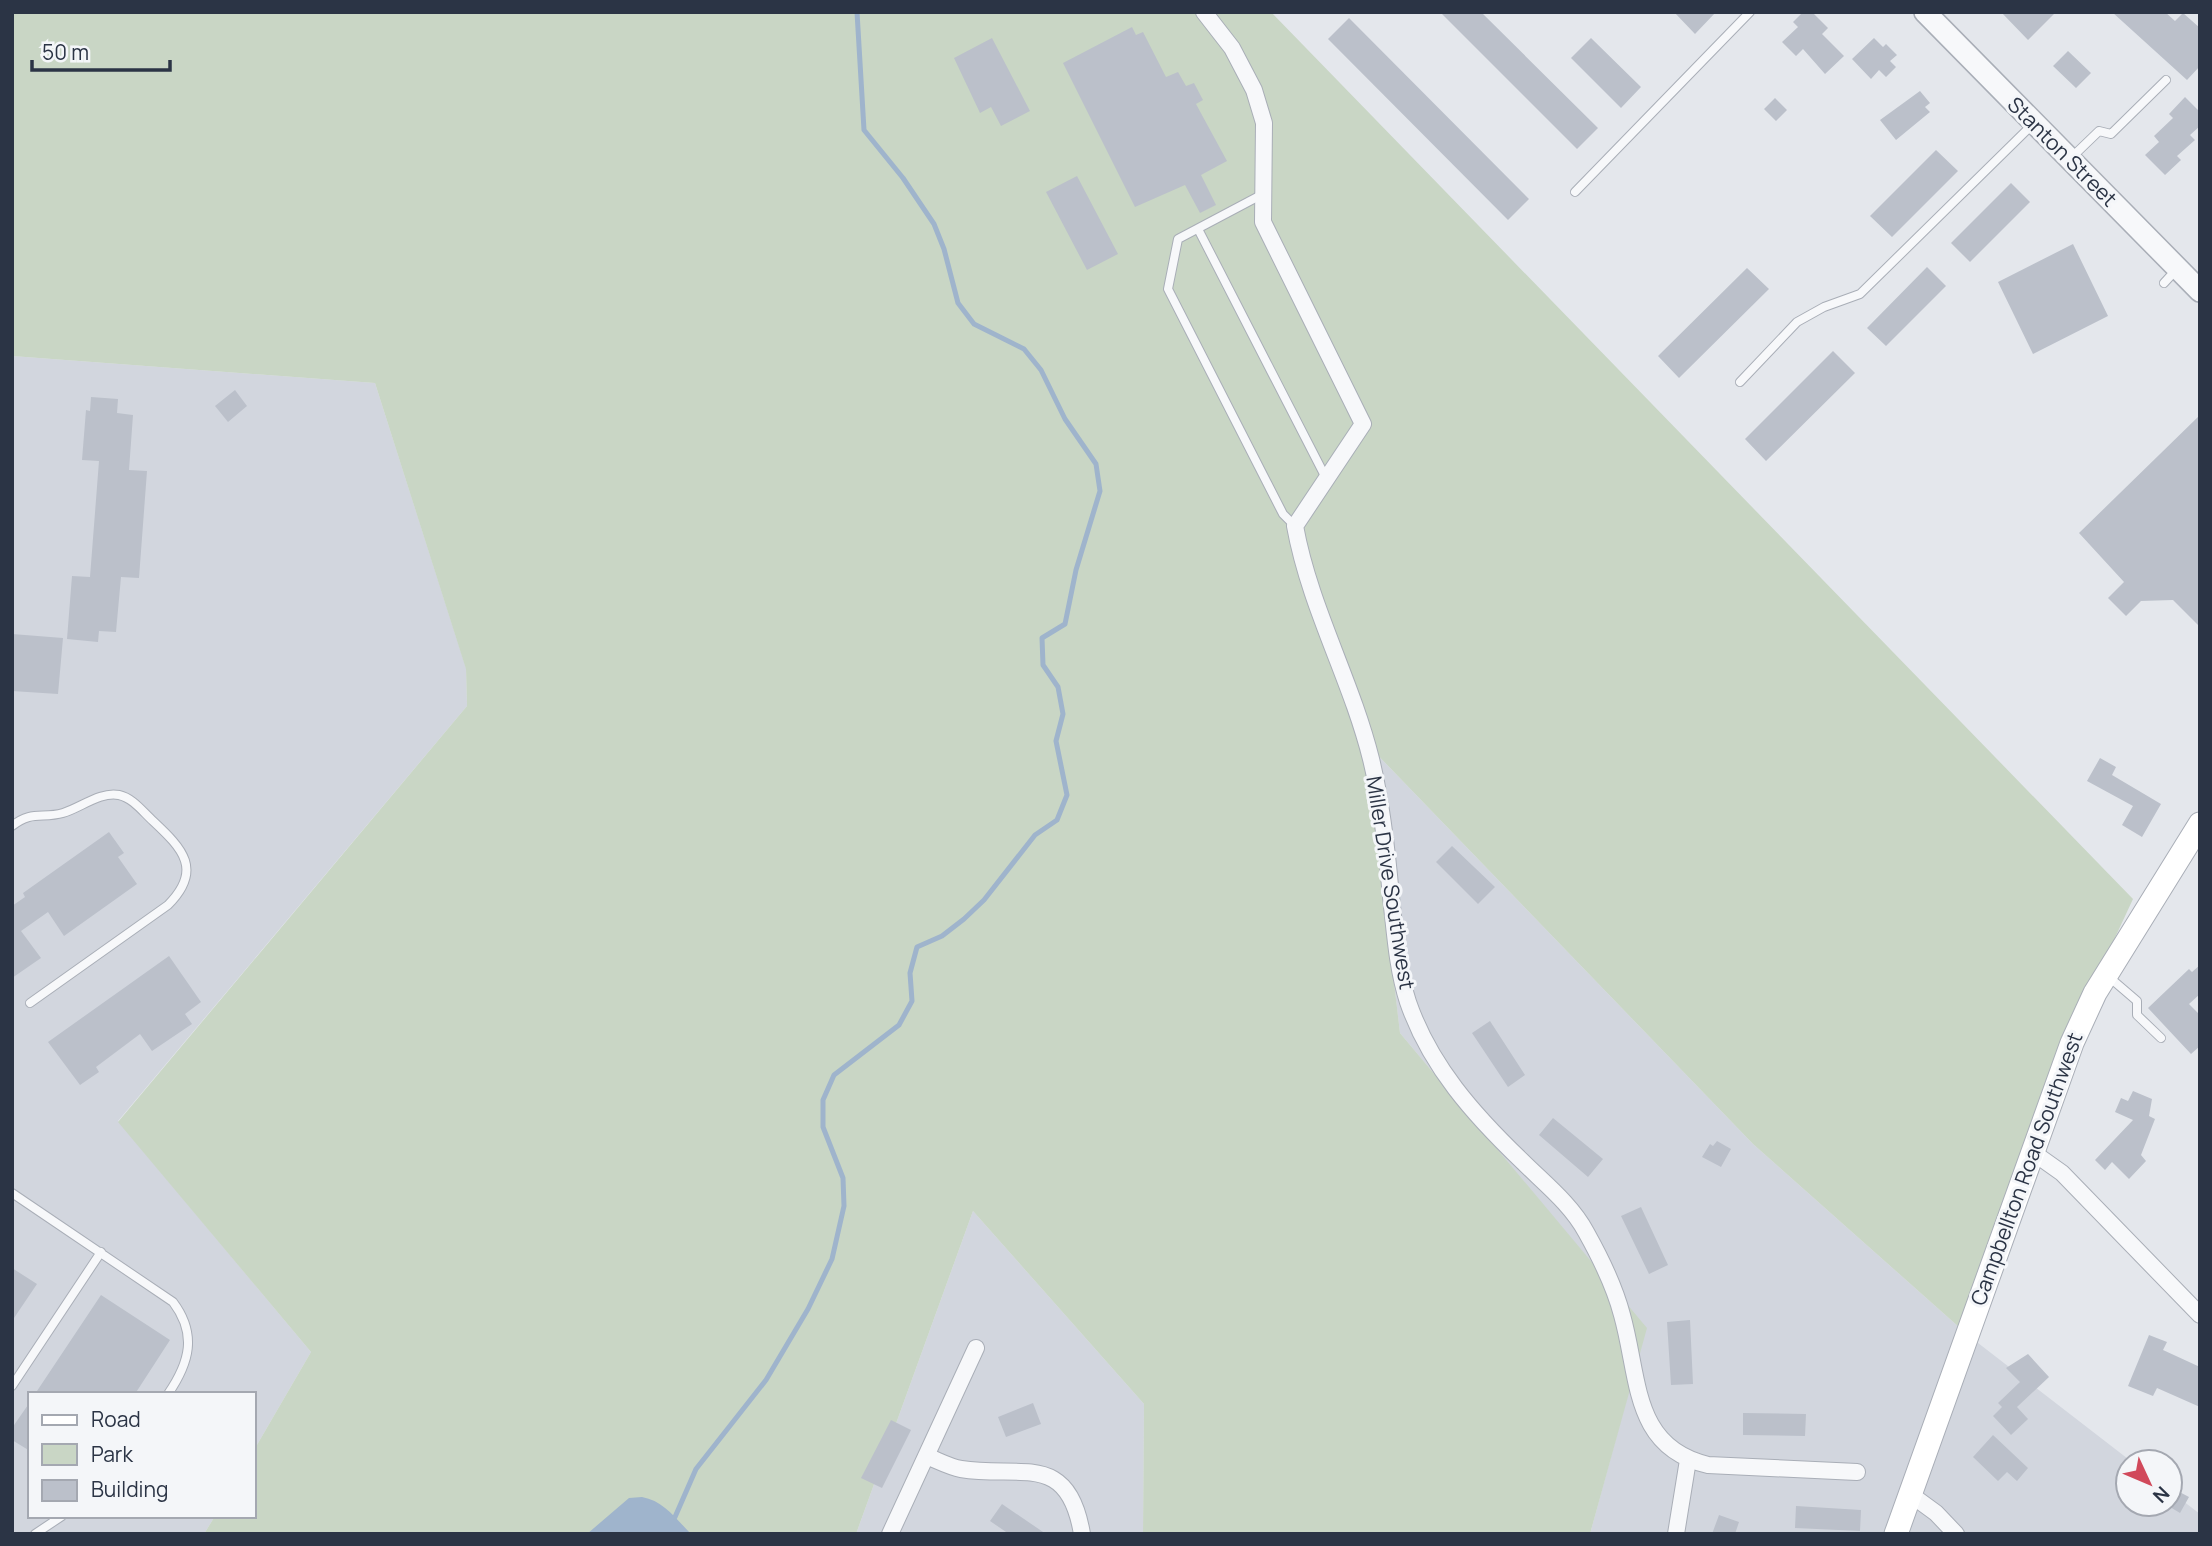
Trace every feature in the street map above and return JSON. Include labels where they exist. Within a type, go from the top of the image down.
[{"type":"main road","name":"Campbellton Road Southwest","points":[[1896,1534],[2031,1151],[2072,1043],[2106,975],[2200,824]]},
{"type":"street","points":[[1204,12],[1232,48],[1254,90],[1264,123],[1262,222],[1363,424],[1295,526]]},
{"type":"street","name":"Stanton Street","points":[[1925,12],[2070,159],[2170,276],[2200,291]]},
{"type":"street","name":"Miller Drive Southwest","points":[[1295,526],[1303,569],[1347,682],[1370,759],[1385,833],[1397,957],[1408,1001],[1427,1048],[1455,1090],[1491,1131],[1566,1205],[1586,1231],[1622,1312],[1646,1420],[1665,1446],[1688,1460]]},
{"type":"street","points":[[2031,1151],[2062,1173],[2200,1315]]},
{"type":"street","points":[[890,1534],[975,1348]]},
{"type":"street","points":[[926,1456],[961,1469],[1036,1471],[1050,1477],[1065,1489],[1079,1515],[1082,1534]]},
{"type":"street","points":[[1676,1534],[1688,1460],[1708,1465],[1857,1472]]},
{"type":"street","points":[[1910,1494],[1936,1513],[1956,1534]]},
{"type":"lane","points":[[1574,192],[1750,12]]},
{"type":"lane","points":[[2070,159],[2099,131],[2111,134],[2166,80]]},
{"type":"lane","points":[[1740,382],[1797,322],[1824,307],[1860,294],[2034,123]]},
{"type":"lane","points":[[1263,194],[1178,239],[1167,289],[1283,514],[1295,526]]},
{"type":"lane","points":[[1198,229],[1327,481]]},
{"type":"lane","points":[[12,827],[29,816],[62,813],[108,795],[121,795],[174,841],[186,864],[183,886],[167,905],[30,1003]]},
{"type":"lane","points":[[2106,975],[2137,1001],[2137,1015],[2161,1038]]},
{"type":"lane","points":[[12,1193],[173,1301],[186,1323],[189,1349],[187,1360],[169,1392]]},
{"type":"lane","points":[[12,1387],[101,1252]]},
{"type":"lane","points":[[35,1534],[59,1518]]},
{"type":"shaded area","points":[[12,356],[375,383],[466,668],[467,706],[118,1121],[311,1352],[256,1447],[256,1392],[28,1392],[28,1518],[214,1518],[204,1534],[12,1534]]},
{"type":"shaded area","points":[[1365,742],[1753,1144],[1969,1336],[2114,1448],[2114,1518],[2184,1518],[2184,1502],[2200,1514],[2200,1534],[1590,1534],[1646,1328],[1400,1033]]},
{"type":"shaded area","points":[[973,1211],[1144,1404],[1143,1534],[856,1534]]},
{"type":"green space","points":[[12,12],[1271,12],[2133,899],[2073,1028],[1969,1336],[1753,1144],[1366,743],[1400,1033],[1647,1328],[1590,1534],[1143,1534],[1144,1404],[973,1211],[856,1534],[204,1534],[214,1518],[256,1518],[256,1447],[311,1352],[118,1122],[467,706],[466,669],[375,383],[12,356]]},
{"type":"water","points":[[642,1497],[657,1502],[691,1534],[587,1534],[629,1498]]},
{"type":"building","points":[[1440,12],[1481,12],[1598,128],[1577,149]]},
{"type":"building","points":[[1674,12],[1716,12],[1695,34]]},
{"type":"building","points":[[1803,12],[1812,12],[1828,28],[1822,34],[1844,56],[1825,74],[1803,49],[1796,56],[1782,42],[1798,27],[1793,22]]},
{"type":"building","points":[[2001,12],[2056,12],[2028,40]]},
{"type":"building","points":[[2112,12],[2165,12],[2175,21],[2183,13],[2200,28],[2200,66],[2187,80]]},
{"type":"building","points":[[1349,18],[1529,199],[1508,220],[1328,39]]},
{"type":"building","points":[[1132,27],[1136,35],[1143,32],[1166,77],[1178,72],[1186,86],[1194,83],[1203,100],[1196,104],[1227,161],[1201,175],[1216,205],[1200,213],[1185,185],[1135,207],[1063,63]]},
{"type":"building","points":[[992,38],[1030,111],[1001,126],[991,107],[980,113],[954,58]]},
{"type":"building","points":[[1591,38],[1641,87],[1621,108],[1571,58]]},
{"type":"building","points":[[1874,38],[1883,47],[1886,44],[1897,55],[1890,61],[1896,67],[1886,77],[1879,70],[1871,79],[1852,59]]},
{"type":"building","points":[[2068,51],[2091,73],[2076,88],[2053,66]]},
{"type":"building","points":[[1920,91],[1930,103],[1925,107],[1930,112],[1896,140],[1880,120]]},
{"type":"building","points":[[2185,97],[2200,112],[2200,126],[2190,135],[2195,140],[2177,156],[2181,160],[2165,175],[2145,155],[2159,142],[2154,136],[2173,118],[2169,114]]},
{"type":"building","points":[[1775,98],[1787,110],[1776,121],[1764,109]]},
{"type":"building","points":[[1936,150],[1958,171],[1892,237],[1870,216]]},
{"type":"building","points":[[1077,176],[1118,254],[1087,270],[1046,192]]},
{"type":"building","points":[[2011,183],[2030,202],[1970,262],[1951,243]]},
{"type":"building","points":[[2073,244],[2108,316],[2033,354],[1998,282]]},
{"type":"building","points":[[1927,267],[1946,286],[1886,346],[1867,328]]},
{"type":"building","points":[[1747,268],[1769,289],[1679,378],[1658,356]]},
{"type":"building","points":[[1833,351],[1855,373],[1766,461],[1745,439]]},
{"type":"building","points":[[235,390],[247,406],[228,422],[215,406]]},
{"type":"building","points":[[91,397],[118,399],[117,413],[133,415],[129,470],[147,471],[139,578],[121,577],[116,632],[99,631],[98,642],[67,639],[72,576],[90,577],[99,461],[82,460],[86,410],[90,411]]},
{"type":"building","points":[[2200,415],[2200,627],[2173,600],[2141,601],[2126,616],[2108,598],[2124,582],[2079,533]]},
{"type":"building","points":[[12,634],[63,638],[58,694],[12,691]]},
{"type":"building","points":[[2100,758],[2116,767],[2112,775],[2161,804],[2142,837],[2122,825],[2133,806],[2087,781]]},
{"type":"building","points":[[109,832],[124,853],[118,857],[137,884],[64,936],[48,912],[21,931],[41,958],[12,978],[12,906],[25,897],[23,893]]},
{"type":"building","points":[[1452,846],[1495,887],[1478,904],[1436,862]]},
{"type":"building","points":[[169,956],[201,1002],[185,1014],[192,1024],[152,1051],[140,1034],[96,1067],[99,1072],[80,1085],[48,1042]]},
{"type":"building","points":[[2200,965],[2200,994],[2189,1004],[2200,1015],[2200,1046],[2191,1054],[2148,1008],[2189,969],[2192,972]]},
{"type":"building","points":[[1490,1021],[1525,1075],[1508,1087],[1472,1033]]},
{"type":"building","points":[[2133,1091],[2152,1099],[2149,1116],[2155,1119],[2141,1155],[2146,1161],[2129,1179],[2112,1162],[2105,1170],[2095,1160],[2133,1120],[2115,1112],[2121,1098],[2128,1101]]},
{"type":"building","points":[[1553,1118],[1603,1159],[1588,1177],[1539,1135]]},
{"type":"building","points":[[1717,1141],[1731,1149],[1721,1167],[1702,1157],[1710,1144],[1713,1146]]},
{"type":"building","points":[[1641,1207],[1668,1265],[1649,1274],[1621,1216]]},
{"type":"building","points":[[12,1268],[37,1284],[12,1321]]},
{"type":"building","points":[[101,1295],[170,1340],[136,1392],[36,1392]]},
{"type":"building","points":[[1690,1320],[1693,1384],[1671,1385],[1667,1322]]},
{"type":"building","points":[[2149,1335],[2167,1342],[2163,1350],[2200,1367],[2200,1407],[2157,1388],[2153,1396],[2128,1386]]},
{"type":"building","points":[[2028,1354],[2049,1377],[2017,1407],[2028,1419],[2011,1435],[1993,1416],[2002,1407],[1998,1403],[2020,1382],[2006,1368]]},
{"type":"building","points":[[1033,1403],[1041,1424],[1006,1437],[998,1417]]},
{"type":"building","points":[[28,1405],[28,1450],[12,1440],[12,1428]]},
{"type":"building","points":[[1743,1413],[1806,1414],[1805,1436],[1743,1435]]},
{"type":"building","points":[[891,1420],[911,1430],[882,1488],[861,1478]]},
{"type":"building","points":[[1993,1435],[2028,1468],[2017,1481],[2007,1472],[1998,1481],[1973,1457]]},
{"type":"building","points":[[1002,1504],[1046,1534],[1009,1534],[990,1521]]},
{"type":"building","points":[[1796,1506],[1861,1510],[1860,1531],[1795,1528]]},
{"type":"building","points":[[1719,1515],[1739,1522],[1735,1534],[1712,1534]]},
{"type":"waterway","points":[[675,1517],[696,1469],[766,1380],[808,1309],[832,1259],[844,1206],[843,1178],[823,1127],[823,1100],[834,1075],[899,1025],[912,1001],[910,973],[917,947],[942,936],[984,900],[1035,835],[1057,820],[1067,795],[1056,741],[1063,714],[1058,687],[1043,665],[1042,638],[1065,624],[1076,570],[1100,491],[1096,464],[1065,419],[1041,370],[1024,349],[974,324],[958,303],[944,249],[934,224],[903,178],[864,130],[857,12]]}]
